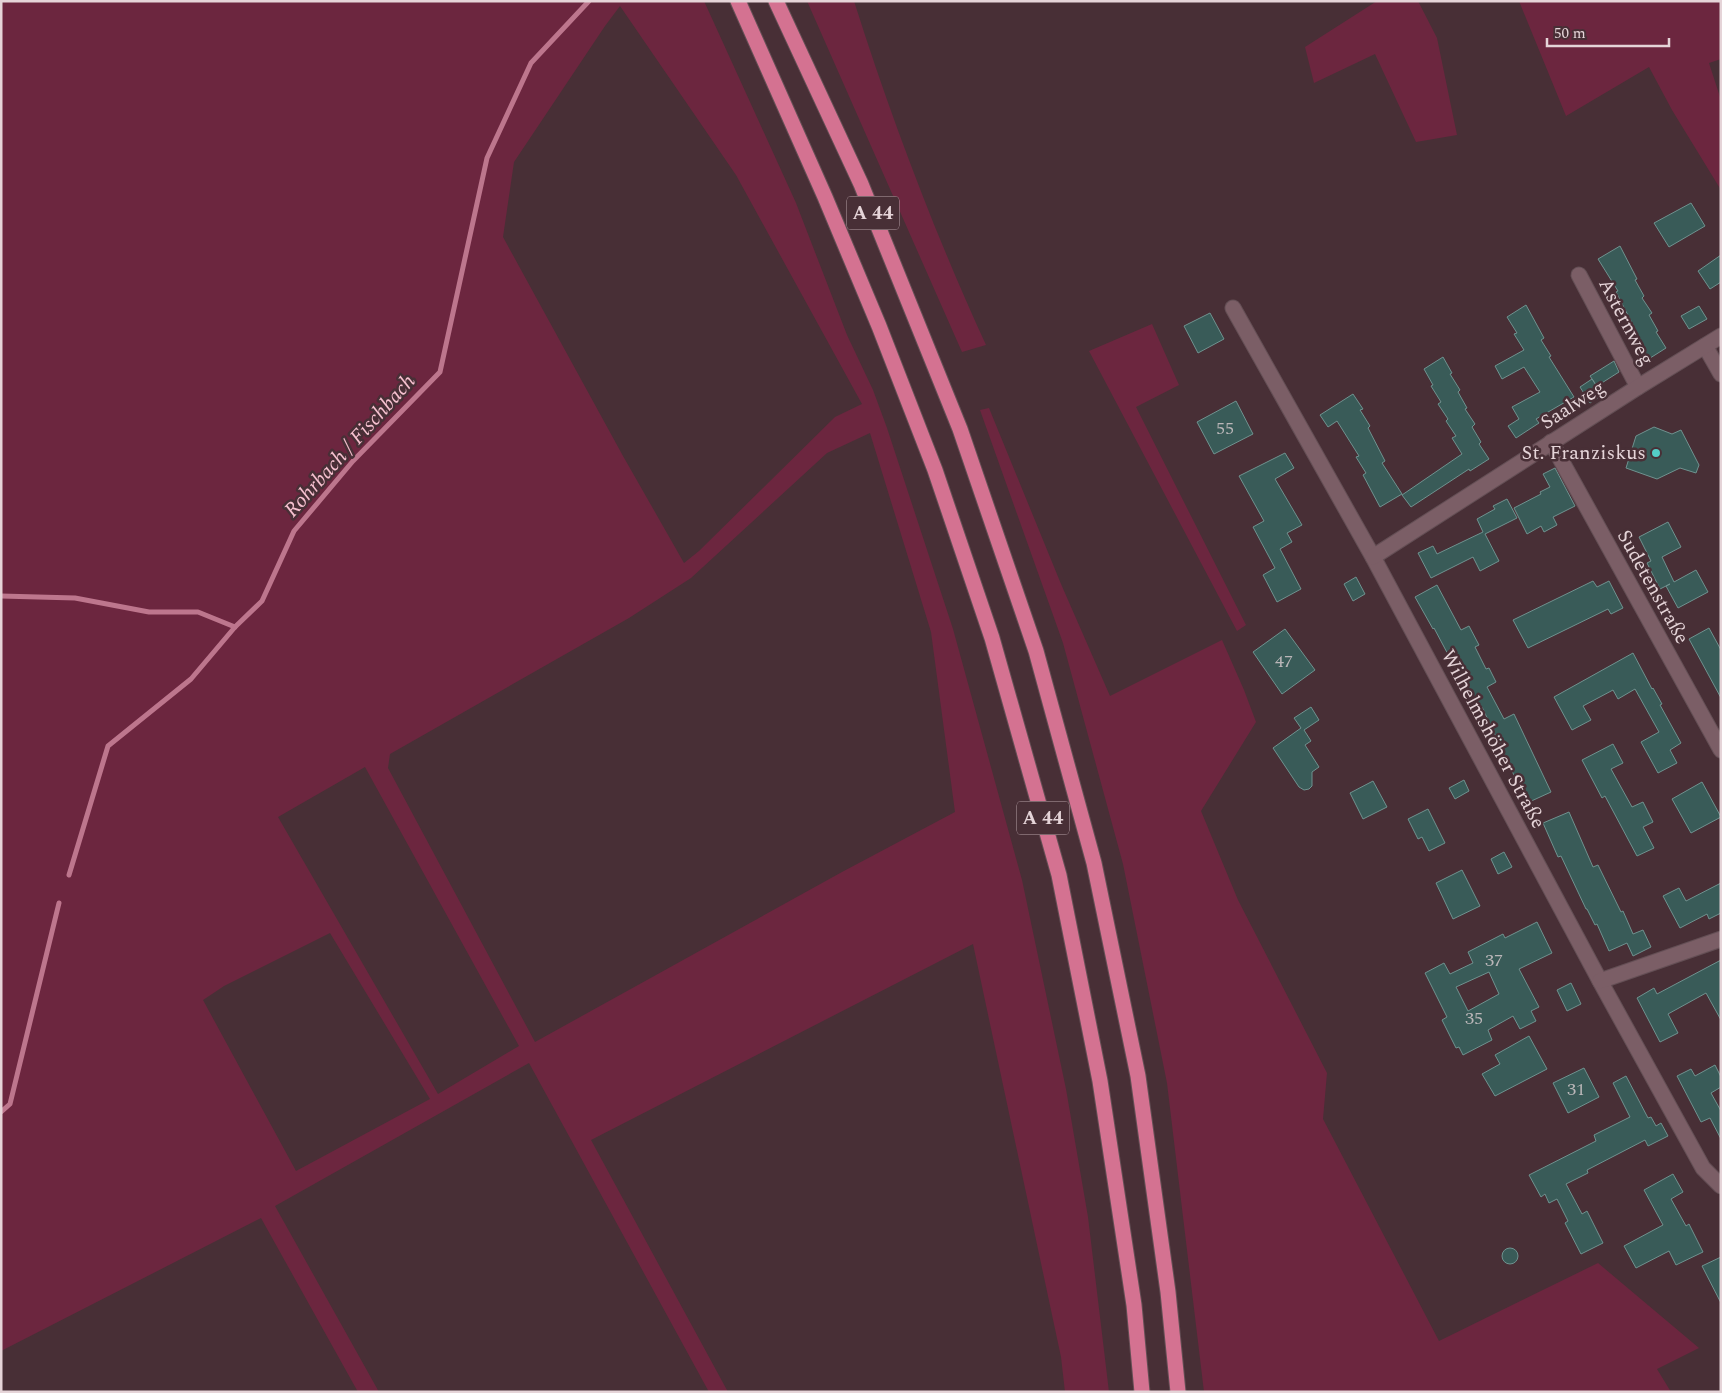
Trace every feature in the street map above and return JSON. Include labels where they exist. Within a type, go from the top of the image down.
[{"type":"highway","name":"A 44","points":[[738,1],[826,197],[879,326],[935,470],[992,638],[1059,875],[1100,1082],[1134,1305],[1142,1392]]},
{"type":"highway","name":"A 44","points":[[776,1],[862,184],[957,420],[1036,651],[1094,863],[1138,1076],[1168,1292],[1178,1392]]},
{"type":"street","name":"Asternweg","points":[[1579,275],[1638,387]]},
{"type":"street","name":"Wilhelmshöher Straße","points":[[1233,308],[1373,556],[1600,981],[1703,1168],[1721,1186]]},
{"type":"street","name":"Saalweg","points":[[1373,556],[1721,336]]},
{"type":"street","points":[[1705,346],[1721,374]]},
{"type":"street","name":"Sudetenstraße","points":[[1551,442],[1721,750]]},
{"type":"street","points":[[1600,981],[1721,939]]},
{"type":"shaded area","points":[[1,1],[704,1],[796,203],[847,335],[873,390],[953,629],[1022,880],[1066,1089],[1088,1217],[1109,1392],[1065,1392],[1061,1357],[973,944],[591,1140],[728,1392],[709,1392],[529,1063],[275,1206],[379,1392],[358,1392],[261,1218],[1,1351]],"holes":[[[620,6],[736,175],[862,404],[835,417],[699,551],[684,563],[503,237],[514,162]],[[870,433],[931,632],[955,812],[842,872],[535,1042],[388,768],[390,754],[629,618],[691,578],[827,453]],[[365,767],[519,1046],[438,1094],[278,817]],[[330,933],[430,1099],[296,1171],[203,1000],[224,986]]]},
{"type":"shaded area","points":[[807,1],[854,1],[915,175],[949,261],[986,345],[962,352]]},
{"type":"shaded area","points":[[1377,1],[1418,1],[1437,38],[1457,135],[1416,142],[1375,54],[1314,83],[1305,47]]},
{"type":"shaded area","points":[[1519,1],[1721,1],[1721,59],[1709,63],[1721,100],[1721,190],[1672,110],[1649,67],[1566,116]]},
{"type":"shaded area","points":[[1152,324],[1179,385],[1136,407],[1246,625],[1237,631],[1089,351]]},
{"type":"shaded area","points":[[989,408],[1061,584],[1110,696],[1222,640],[1256,722],[1201,811],[1238,900],[1327,1073],[1323,1119],[1439,1341],[1598,1263],[1699,1348],[1657,1369],[1671,1392],[1204,1392],[1167,1083],[1123,864],[1063,643],[980,410]]},
{"type":"building","points":[[1691,203],[1705,226],[1669,247],[1654,223]]},
{"type":"building","points":[[1620,246],[1637,279],[1635,280],[1644,296],[1642,298],[1652,313],[1649,315],[1658,331],[1656,332],[1666,348],[1647,360],[1630,327],[1633,325],[1616,292],[1618,291],[1598,259]]},
{"type":"building","points":[[1721,255],[1721,282],[1710,289],[1698,271]]},
{"type":"building","points":[[1526,305],[1544,338],[1541,340],[1551,356],[1549,357],[1574,397],[1536,419],[1539,423],[1516,438],[1508,426],[1519,419],[1512,407],[1540,392],[1524,367],[1502,379],[1495,366],[1524,350],[1514,334],[1517,333],[1507,317]]},
{"type":"building","points":[[1699,306],[1707,319],[1689,329],[1681,316]]},
{"type":"building","points":[[1210,313],[1224,339],[1198,353],[1184,326]]},
{"type":"building","points":[[1443,357],[1452,373],[1450,374],[1460,390],[1458,392],[1467,408],[1465,409],[1475,424],[1472,427],[1481,442],[1479,444],[1489,459],[1470,471],[1469,469],[1411,507],[1402,495],[1462,454],[1452,438],[1456,436],[1446,421],[1448,419],[1438,404],[1441,402],[1431,386],[1433,385],[1424,369]]},
{"type":"building","points":[[1614,361],[1619,372],[1597,386],[1590,376]]},
{"type":"building","points":[[1592,379],[1602,395],[1590,403],[1580,387]]},
{"type":"building","points":[[1353,394],[1363,409],[1360,410],[1370,426],[1368,428],[1385,461],[1382,463],[1402,494],[1380,507],[1363,475],[1366,473],[1356,457],[1359,456],[1337,421],[1328,427],[1320,415]]},
{"type":"building","points":[[1236,401],[1253,434],[1214,454],[1197,422]]},
{"type":"building","name":"St. Franziskus","points":[[1654,427],[1672,434],[1681,430],[1699,465],[1696,473],[1680,468],[1657,479],[1626,468],[1636,436]]},
{"type":"building","points":[[1285,453],[1294,468],[1275,479],[1302,525],[1287,533],[1292,542],[1280,549],[1301,589],[1277,602],[1263,575],[1275,568],[1253,527],[1264,521],[1239,476]]},
{"type":"building","points":[[1555,468],[1575,506],[1553,517],[1557,525],[1544,532],[1541,526],[1527,534],[1514,508],[1541,494],[1540,492],[1550,487],[1543,474]]},
{"type":"building","points":[[1507,499],[1517,518],[1485,534],[1499,561],[1480,571],[1473,557],[1431,578],[1418,553],[1433,546],[1437,554],[1483,532],[1477,519],[1495,509],[1493,506]]},
{"type":"building","points":[[1668,522],[1681,547],[1662,557],[1674,582],[1696,570],[1708,592],[1678,608],[1666,586],[1660,589],[1647,563],[1651,561],[1639,537]]},
{"type":"building","points":[[1356,577],[1365,594],[1353,601],[1344,584]]},
{"type":"building","points":[[1593,581],[1597,587],[1609,581],[1623,608],[1611,614],[1608,609],[1528,648],[1513,620]]},
{"type":"building","points":[[1437,585],[1461,630],[1469,626],[1479,645],[1475,647],[1486,669],[1489,668],[1496,682],[1487,687],[1504,719],[1514,714],[1551,792],[1527,803],[1482,707],[1477,709],[1434,628],[1415,597]]},
{"type":"building","points":[[1709,628],[1721,650],[1721,698],[1689,639]]},
{"type":"building","points":[[1285,629],[1315,670],[1282,694],[1253,652]]},
{"type":"building","points":[[1633,653],[1662,704],[1660,705],[1681,743],[1670,750],[1677,763],[1658,773],[1641,742],[1659,732],[1635,689],[1618,699],[1613,690],[1583,706],[1591,720],[1572,730],[1554,697]]},
{"type":"building","points":[[1311,707],[1319,720],[1304,730],[1311,741],[1305,745],[1319,767],[1312,772],[1312,786],[1304,790],[1299,787],[1273,748],[1301,728],[1294,718]]},
{"type":"building","points":[[1613,744],[1623,763],[1611,769],[1632,807],[1643,802],[1653,822],[1643,827],[1654,848],[1637,856],[1605,796],[1602,798],[1582,760]]},
{"type":"building","points":[[1464,780],[1469,791],[1455,799],[1449,788]]},
{"type":"building","points":[[1373,781],[1387,807],[1363,819],[1350,793]]},
{"type":"building","points":[[1702,782],[1721,817],[1691,833],[1672,799]]},
{"type":"building","points":[[1428,809],[1445,843],[1429,851],[1422,837],[1418,839],[1408,819]]},
{"type":"building","points":[[1569,812],[1593,867],[1598,865],[1633,934],[1643,930],[1651,947],[1633,956],[1627,943],[1609,951],[1597,924],[1595,925],[1586,909],[1561,856],[1558,857],[1543,823]]},
{"type":"building","points":[[1504,852],[1512,867],[1498,874],[1491,859]]},
{"type":"building","points":[[1462,870],[1480,906],[1453,919],[1436,883]]},
{"type":"building","points":[[1721,883],[1721,913],[1709,919],[1707,914],[1680,928],[1663,896],[1679,888],[1686,901]]},
{"type":"building","points":[[1537,922],[1552,953],[1519,969],[1539,1007],[1531,1011],[1536,1021],[1520,1029],[1513,1016],[1488,1030],[1492,1040],[1463,1055],[1459,1047],[1456,1048],[1442,1020],[1447,1017],[1425,973],[1444,963],[1450,974],[1473,963],[1468,952],[1503,934],[1505,938]],"holes":[[[1489,972],[1499,994],[1468,1011],[1456,987]]]},
{"type":"building","points":[[1721,960],[1721,1020],[1706,993],[1668,1014],[1678,1033],[1660,1042],[1637,998],[1654,988],[1657,994]]},
{"type":"building","points":[[1571,983],[1581,1004],[1567,1011],[1557,990]]},
{"type":"building","points":[[1529,1036],[1547,1069],[1495,1096],[1482,1074],[1500,1064],[1495,1055]]},
{"type":"building","points":[[1715,1065],[1721,1077],[1721,1087],[1711,1093],[1721,1111],[1721,1139],[1710,1118],[1701,1122],[1677,1076],[1691,1069],[1695,1076]]},
{"type":"building","points":[[1584,1068],[1599,1097],[1568,1113],[1553,1083]]},
{"type":"building","points":[[1626,1076],[1648,1118],[1651,1117],[1656,1126],[1661,1123],[1668,1136],[1648,1146],[1645,1140],[1587,1170],[1588,1173],[1566,1184],[1582,1214],[1587,1211],[1603,1243],[1581,1254],[1565,1223],[1568,1221],[1557,1199],[1549,1203],[1545,1194],[1541,1197],[1529,1175],[1596,1141],[1594,1135],[1630,1117],[1613,1083]]},
{"type":"building","points":[[1673,1174],[1683,1192],[1671,1199],[1686,1226],[1689,1224],[1703,1252],[1676,1265],[1669,1251],[1636,1268],[1624,1246],[1663,1225],[1644,1190]]},
{"type":"building","points":[[1510,1248],[1518,1256],[1510,1264],[1502,1256]]},
{"type":"building","points":[[1721,1257],[1721,1303],[1702,1266]]},
{"type":"waterway","name":"Rohrbach / Fischbach","points":[[69,875],[108,746],[191,679],[235,627],[262,601],[294,531],[353,461],[440,372],[487,158],[531,63],[589,1]]},
{"type":"waterway","points":[[1,596],[75,598],[149,612],[198,612],[235,627]]},
{"type":"waterway","name":"Rohrbach / Fischbach","points":[[1,1112],[10,1104],[59,903]]},
{"type":"place","name":"St. Franziskus","points":[[1656,453]]}]
